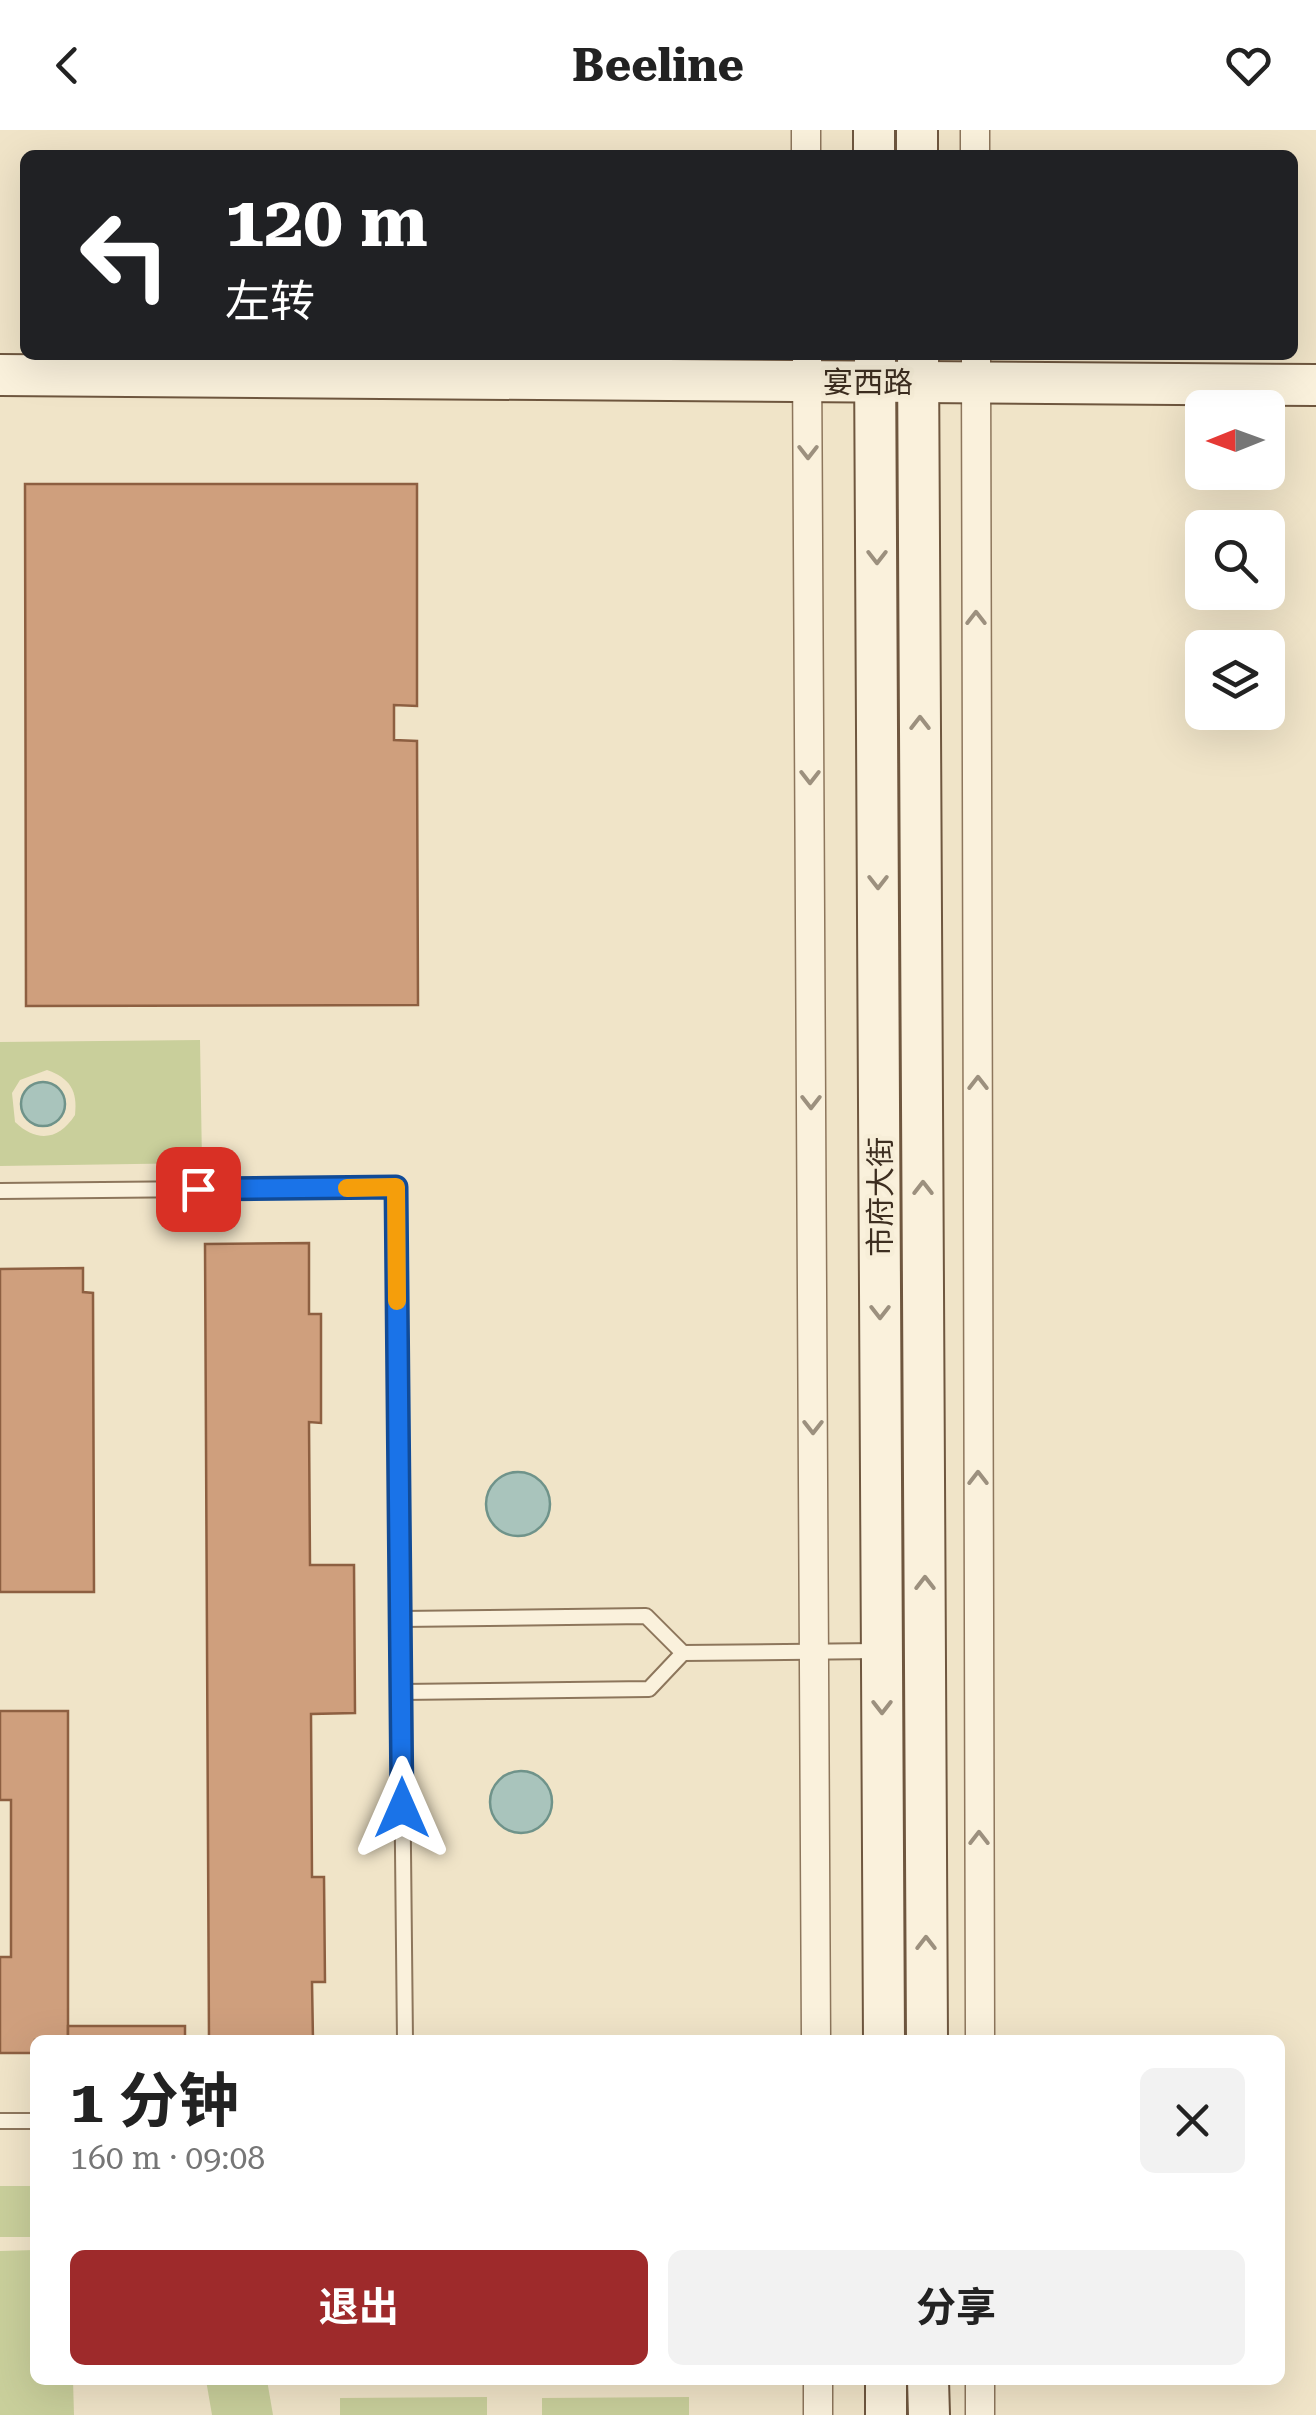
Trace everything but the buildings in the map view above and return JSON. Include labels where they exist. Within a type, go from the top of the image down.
[{"type":"main road","name":"宴西路","points":[[0,375],[876,368],[1316,385]]},
{"type":"main road","name":"市府大街","points":[[876,368],[884,2035]]},
{"type":"main road","name":"市府大街","points":[[918,369],[927,2035]]},
{"type":"main road","points":[[886,2385],[886,2415]]},
{"type":"main road","points":[[928,2385],[929,2415]]},
{"type":"street","points":[[807,368],[816,2035]]},
{"type":"street","points":[[976,369],[980,2035]]},
{"type":"street","points":[[818,2385],[818,2415]]},
{"type":"street","points":[[980,2385],[980,2415]]},
{"type":"lane","points":[[0,1191],[396,1187],[405,2035]]},
{"type":"lane","points":[[401,1619],[646,1616],[683,1653],[882,1651]]},
{"type":"lane","points":[[402,1692],[649,1689],[683,1653]]},
{"type":"lane","points":[[0,2121],[30,2120]]},
{"type":"green space","points":[[200,1040],[202,1163],[0,1166],[0,1042]],"holes":[[[47,1070],[71,1086],[75,1115],[62,1130],[39,1136],[15,1122],[12,1093],[20,1080]]]},
{"type":"green space","points":[[0,2186],[30,2186],[30,2237],[0,2237]]},
{"type":"green space","points":[[30,2250],[30,2385],[73,2385],[74,2415],[0,2415],[0,2251]]},
{"type":"green space","points":[[207,2385],[268,2385],[273,2415],[212,2415]]},
{"type":"green space","points":[[487,2397],[487,2415],[340,2415],[340,2398]]},
{"type":"green space","points":[[689,2397],[689,2415],[542,2415],[542,2398]]},
{"type":"water","points":[[43,1082],[59,1088],[65,1104],[59,1120],[43,1126],[27,1120],[21,1104],[27,1088]]},
{"type":"water","points":[[518,1472],[541,1481],[550,1504],[541,1527],[518,1536],[495,1527],[486,1504],[495,1481]]},
{"type":"water","points":[[521,1771],[543,1780],[552,1802],[543,1824],[521,1833],[499,1824],[490,1802],[499,1780]]},
{"type":"slow traffic","points":[[347,1188],[396,1187],[397,1301]]},
{"type":"route","points":[[198,1189],[396,1187],[402,1808]]}]
